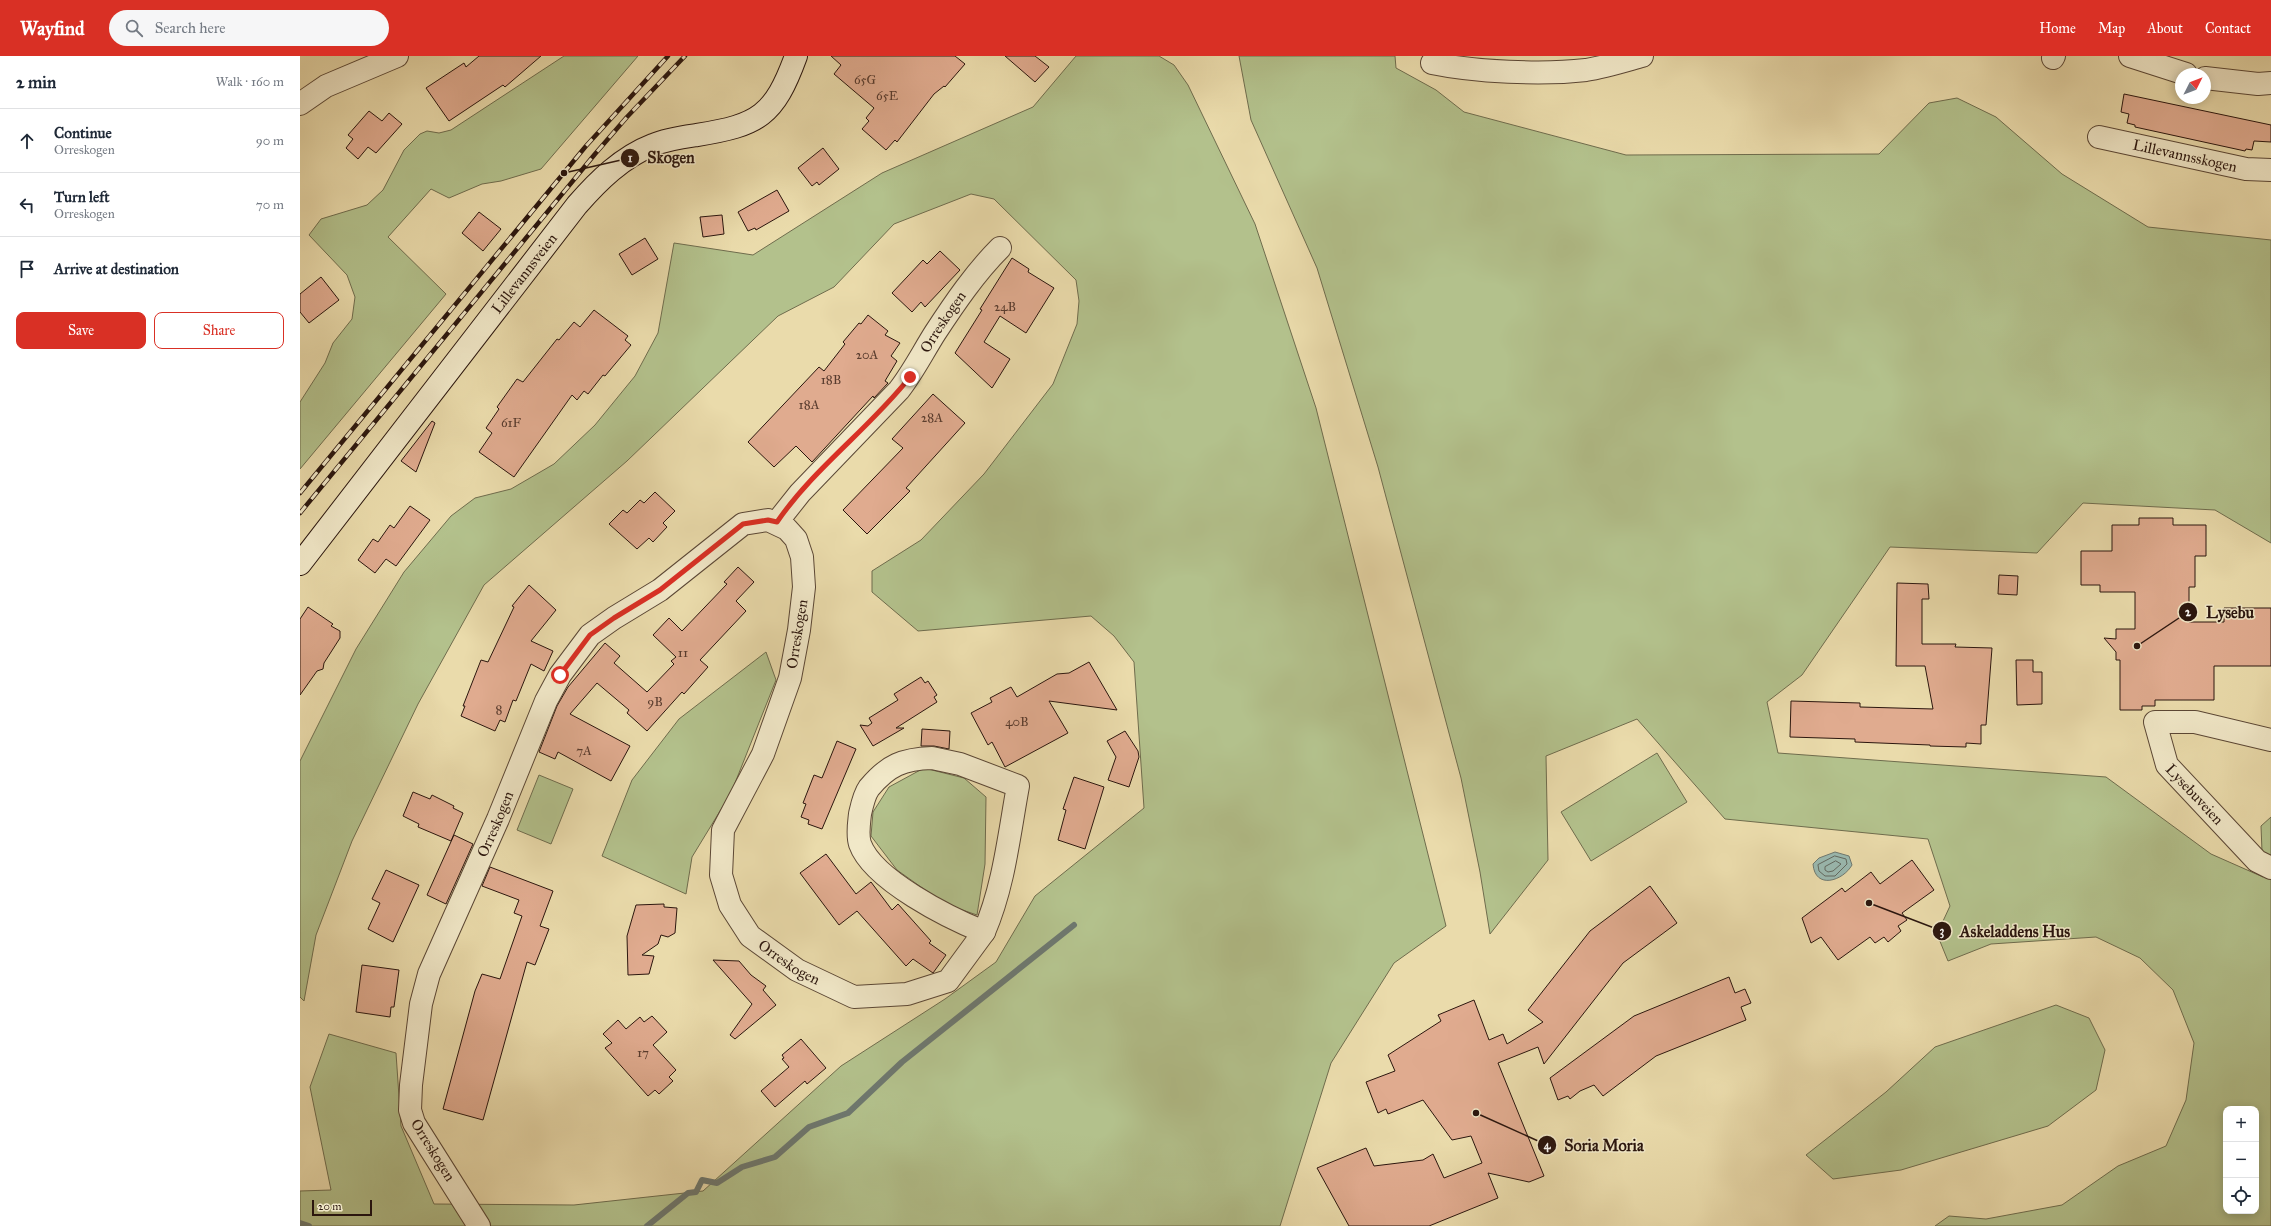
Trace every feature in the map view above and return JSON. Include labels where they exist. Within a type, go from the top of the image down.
[{"type":"street","points":[[300,104],[326,86],[397,56]]},
{"type":"street","name":"Lillevannsveien","points":[[300,564],[577,205],[596,184],[618,165],[652,145],[745,125],[763,114],[786,84],[796,56]]},
{"type":"street","points":[[1432,63],[1455,68],[1556,72],[1586,70],[1642,56]]},
{"type":"street","points":[[2130,56],[2175,70]]},
{"type":"street","points":[[2211,79],[2254,83],[2271,83]]},
{"type":"street","name":"Lillevannsskogen","points":[[2099,137],[2246,169],[2271,170]]},
{"type":"street","name":"Orreskogen","points":[[777,522],[800,494],[910,377],[935,333],[978,272],[1000,248]]},
{"type":"street","name":"Orreskogen","points":[[479,1226],[414,1123],[410,1110],[416,1038],[421,1004],[429,974],[498,819],[546,701],[560,675],[575,653],[590,635],[614,618],[660,590],[743,524],[768,520],[777,522],[787,529],[796,539],[802,557],[804,587],[799,630],[790,678],[763,754],[723,830],[721,875],[730,905],[750,936],[797,970],[854,997],[908,994],[948,981],[984,932],[993,911],[1002,876],[1018,786],[960,764],[932,758],[911,759],[893,766],[880,775],[868,790],[858,823],[860,843],[870,860],[887,877],[947,917],[984,932]]},
{"type":"street","name":"Lysebuveien","points":[[2271,740],[2195,722],[2155,722],[2167,765],[2257,861],[2271,868]]},
{"type":"green space","points":[[564,56],[638,56],[541,169],[501,181],[482,184],[449,198],[431,189],[388,237],[446,294],[300,469],[300,402],[325,363],[333,343],[352,319],[355,297],[347,275],[309,235],[321,219],[367,205],[383,190],[404,150],[420,134],[427,131],[439,133],[451,130]]},
{"type":"green space","points":[[1076,56],[1159,56],[1174,65],[1188,85],[1255,224],[1316,408],[1446,926],[1394,963],[1331,1063],[1280,1226],[300,1226],[300,1191],[331,1190],[310,1087],[329,1034],[396,1053],[401,1126],[434,1204],[574,1205],[703,1191],[841,1066],[945,999],[996,962],[1035,896],[1144,808],[1134,662],[1114,636],[1091,616],[918,631],[872,592],[872,571],[921,540],[984,474],[1053,384],[1077,324],[1079,301],[1076,280],[994,199],[971,194],[894,224],[834,287],[778,316],[627,461],[484,585],[418,704],[352,841],[316,935],[304,1001],[300,997],[300,761],[356,649],[404,572],[451,516],[475,498],[511,489],[554,464],[595,425],[635,376],[658,333],[674,243],[753,255],[882,173],[1033,107]]},
{"type":"green space","points":[[1239,56],[1395,56],[1396,68],[1436,90],[1464,112],[1626,155],[1879,154],[1929,103],[1957,98],[1996,117],[2062,174],[2148,227],[2271,240],[2271,543],[2215,510],[2083,503],[2037,553],[1890,547],[1802,675],[1767,702],[1778,753],[2106,777],[2211,854],[2263,877],[2261,826],[2271,817],[2271,1226],[1935,1226],[1949,1216],[1986,1219],[2062,1205],[2118,1166],[2166,1146],[2186,1100],[2194,1043],[2173,990],[2140,958],[2096,937],[1991,944],[1948,961],[1937,934],[1950,906],[1928,839],[1725,819],[1637,719],[1546,756],[1548,860],[1490,934],[1480,872],[1461,778],[1378,467],[1317,268],[1251,120]]},
{"type":"green space","points":[[766,652],[776,680],[731,793],[692,857],[686,894],[602,856],[632,780],[679,719]]},
{"type":"green space","points":[[1657,753],[1687,802],[1591,861],[1561,812]]},
{"type":"green space","points":[[924,768],[964,778],[986,797],[985,864],[977,915],[945,904],[897,870],[871,836],[873,812],[889,787]]},
{"type":"green space","points":[[539,775],[573,789],[551,844],[517,830]]},
{"type":"green space","points":[[2056,1005],[2089,1018],[2105,1050],[2096,1090],[2048,1126],[1901,1170],[1833,1179],[1806,1155],[1886,1092],[1935,1047]]},
{"type":"water","points":[[1835,852],[1849,856],[1852,865],[1848,871],[1836,879],[1824,880],[1815,872],[1813,864],[1819,858]]},
{"type":"building","points":[[479,56],[541,56],[505,87],[503,85],[449,121],[426,88],[464,63],[466,67]]},
{"type":"building","points":[[831,56],[955,56],[965,64],[945,87],[944,86],[934,94],[897,142],[895,140],[886,150],[862,129],[869,121],[866,118],[874,108],[834,74],[841,65]]},
{"type":"building","points":[[1005,56],[1035,56],[1049,67],[1035,82]]},
{"type":"building","points":[[2124,94],[2271,125],[2271,142],[2254,141],[2252,150],[2246,149],[2245,151],[2135,127],[2135,125],[2127,123],[2129,114],[2121,112]]},
{"type":"building","points":[[369,111],[382,121],[389,113],[402,124],[376,153],[368,147],[358,159],[346,148],[353,139],[348,135]]},
{"type":"building","points":[[823,148],[839,169],[819,185],[817,182],[812,186],[798,168]]},
{"type":"building","points":[[777,190],[789,211],[756,230],[755,228],[748,231],[738,212]]},
{"type":"building","points":[[479,212],[501,229],[483,251],[462,233]]},
{"type":"building","points":[[722,215],[724,234],[703,237],[700,217]]},
{"type":"building","points":[[645,238],[658,259],[632,275],[619,254]]},
{"type":"building","points":[[940,251],[960,270],[925,307],[921,302],[912,312],[892,293],[923,260],[927,264]]},
{"type":"building","points":[[1012,258],[1029,269],[1028,272],[1054,288],[1026,333],[1000,316],[984,342],[1010,359],[992,388],[955,353],[982,310],[980,309]]},
{"type":"building","points":[[321,277],[339,300],[309,323],[300,312],[300,294]]},
{"type":"building","points":[[594,310],[628,336],[625,340],[631,345],[605,376],[603,375],[588,394],[584,391],[577,400],[572,395],[514,477],[479,452],[492,433],[486,428],[499,409],[497,407],[517,379],[523,382],[557,339],[559,340],[574,322],[580,327]]},
{"type":"building","points":[[868,315],[888,331],[885,335],[900,343],[891,356],[897,361],[885,381],[888,383],[874,398],[873,396],[812,462],[796,446],[774,467],[748,442],[819,367],[824,371],[845,344],[843,342]]},
{"type":"building","points":[[933,394],[965,423],[906,488],[910,491],[867,534],[843,510],[903,448],[892,439]]},
{"type":"building","points":[[432,421],[435,423],[416,472],[401,461]]},
{"type":"building","points":[[655,492],[675,511],[663,523],[667,527],[653,542],[649,538],[637,549],[609,524],[623,510],[627,513],[640,500],[644,503]]},
{"type":"building","points":[[410,506],[430,520],[396,566],[386,559],[375,573],[358,560],[373,539],[378,542],[390,525],[394,528]]},
{"type":"building","points":[[2139,518],[2173,518],[2173,525],[2206,525],[2206,556],[2195,556],[2195,587],[2189,587],[2189,622],[2224,622],[2224,608],[2271,608],[2271,666],[2214,666],[2214,700],[2155,700],[2155,706],[2142,706],[2142,710],[2120,710],[2120,660],[2116,660],[2116,652],[2104,638],[2116,639],[2116,629],[2135,629],[2135,592],[2100,592],[2100,585],[2081,585],[2081,551],[2112,551],[2112,525],[2139,525]]},
{"type":"building","points":[[738,567],[754,582],[736,601],[746,611],[700,660],[708,667],[684,694],[682,692],[647,731],[627,713],[629,710],[597,683],[570,714],[630,746],[611,781],[558,752],[555,759],[539,752],[557,706],[568,687],[605,643],[620,656],[614,663],[647,692],[674,664],[671,661],[676,657],[653,635],[669,618],[682,631],[727,584],[724,582]]},
{"type":"building","points":[[1999,575],[2018,576],[2017,595],[1998,594]]},
{"type":"building","points":[[1897,583],[1928,584],[1929,599],[1922,599],[1922,644],[1956,644],[1955,647],[1992,648],[1986,725],[1981,725],[1981,744],[1966,743],[1966,747],[1930,746],[1855,742],[1855,739],[1790,737],[1791,701],[1860,703],[1860,707],[1933,709],[1925,666],[1896,666]]},
{"type":"building","points":[[529,585],[556,610],[531,641],[553,651],[544,671],[531,664],[516,701],[513,700],[505,722],[500,720],[495,731],[461,716],[465,706],[463,706],[481,660],[488,662],[514,607],[512,606]]},
{"type":"building","points":[[308,607],[333,624],[331,626],[340,631],[340,638],[324,663],[323,669],[317,671],[300,695],[300,619]]},
{"type":"building","points":[[2016,660],[2033,660],[2033,672],[2042,672],[2042,704],[2017,705]]},
{"type":"building","points":[[1089,662],[1117,710],[1049,701],[1068,733],[1005,767],[992,742],[988,745],[971,713],[992,702],[990,698],[1011,687],[1017,697],[1057,674],[1069,673]]},
{"type":"building","points":[[921,677],[925,683],[928,681],[937,695],[934,697],[937,702],[896,728],[904,728],[873,746],[860,725],[868,726],[872,723],[869,718],[898,700],[894,694]]},
{"type":"building","points":[[922,729],[950,731],[949,749],[934,746],[921,746]]},
{"type":"building","points":[[1125,731],[1138,751],[1139,757],[1129,787],[1108,780],[1116,757],[1107,741]]},
{"type":"building","points":[[837,741],[856,749],[822,829],[808,824],[809,820],[801,817],[806,804],[803,803],[814,775],[822,778]]},
{"type":"building","points":[[1074,777],[1104,787],[1085,849],[1058,840],[1066,810],[1063,809]]},
{"type":"building","points":[[413,792],[430,799],[432,795],[454,806],[453,808],[463,813],[451,841],[418,827],[419,824],[403,816]]},
{"type":"building","points":[[454,835],[473,844],[446,904],[427,895]]},
{"type":"building","points":[[826,854],[856,894],[871,882],[892,910],[898,904],[931,941],[929,943],[946,955],[933,973],[913,959],[906,966],[857,911],[839,925],[800,873]]},
{"type":"building","points":[[1912,860],[1934,890],[1902,913],[1907,920],[1898,926],[1901,931],[1888,942],[1884,937],[1875,943],[1870,937],[1838,960],[1821,937],[1811,943],[1802,918],[1842,888],[1845,892],[1871,872],[1880,884]]},
{"type":"building","points":[[490,867],[553,891],[540,926],[549,929],[535,965],[527,962],[483,1120],[443,1109],[475,991],[482,974],[500,979],[522,916],[514,913],[519,900],[482,886]]},
{"type":"building","points":[[386,870],[419,885],[393,942],[368,929],[380,903],[372,899]]},
{"type":"building","points":[[1650,886],[1677,923],[1623,963],[1544,1064],[1538,1047],[1498,1063],[1544,1176],[1529,1182],[1488,1173],[1498,1198],[1429,1226],[1349,1226],[1317,1168],[1366,1148],[1374,1166],[1423,1160],[1433,1154],[1444,1178],[1482,1163],[1471,1136],[1452,1140],[1423,1100],[1388,1114],[1386,1109],[1378,1113],[1366,1082],[1395,1071],[1388,1055],[1441,1021],[1438,1015],[1474,1000],[1489,1040],[1503,1034],[1507,1044],[1543,1022],[1528,1010],[1590,931]]},
{"type":"building","points":[[664,904],[664,907],[677,908],[675,933],[668,937],[661,935],[658,944],[642,955],[654,956],[649,974],[628,975],[627,936],[636,905]]},
{"type":"building","points":[[713,960],[739,961],[751,975],[766,986],[763,990],[776,1005],[735,1039],[730,1035],[752,1004]]},
{"type":"building","points":[[362,965],[399,970],[394,1007],[391,1007],[390,1017],[356,1012]]},
{"type":"building","points":[[1729,977],[1735,993],[1745,989],[1751,1003],[1741,1007],[1746,1020],[1656,1056],[1603,1096],[1594,1085],[1580,1091],[1570,1099],[1568,1096],[1558,1100],[1550,1078],[1634,1016]]},
{"type":"building","points":[[652,1016],[667,1032],[653,1045],[676,1070],[669,1077],[673,1081],[659,1094],[655,1090],[648,1096],[605,1048],[612,1043],[603,1034],[618,1020],[626,1029],[640,1017],[644,1022]]},
{"type":"building","points":[[801,1039],[826,1068],[807,1084],[805,1081],[775,1107],[761,1091],[789,1067],[782,1059],[784,1058],[782,1055]]},
{"type":"waterway","points":[[647,1226],[688,1193],[696,1192],[702,1180],[717,1183],[742,1167],[775,1157],[809,1127],[848,1113],[902,1062],[1074,925]]},
{"type":"waterway","points":[[300,1223],[309,1226]]},
{"type":"railway","points":[[300,493],[586,146],[668,56]]},
{"type":"railway","points":[[300,513],[595,154],[627,117],[685,56]]},
{"type":"place","name":"Skogen","points":[[564,173]]},
{"type":"place","name":"Lysebu","points":[[2137,646]]},
{"type":"place","name":"Askeladdens Hus","points":[[1869,903]]},
{"type":"place","name":"Soria Moria","points":[[1476,1113]]},
{"type":"route","points":[[560,675],[590,635],[614,618],[660,590],[692,566],[727,535],[743,524],[756,520],[777,522],[800,494],[890,401],[910,377]]}]
